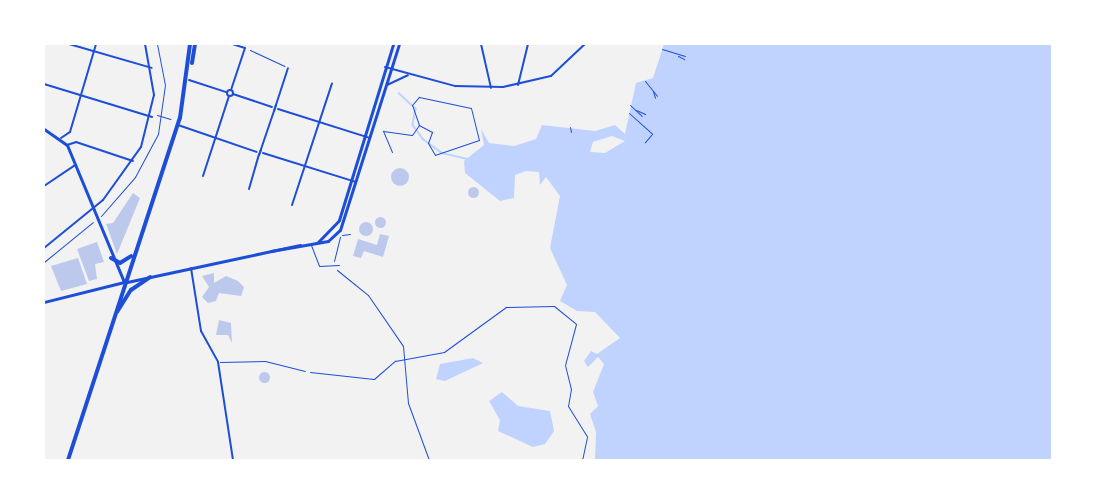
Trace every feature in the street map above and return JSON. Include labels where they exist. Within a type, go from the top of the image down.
[{"type":"main road","points":[[68,460],[124,282],[178,125],[189,80],[190,44]]},
{"type":"main road","points":[[190,66],[195,44]]},
{"type":"main road","points":[[111,258],[124,262],[134,253]]},
{"type":"main road","points":[[113,317],[131,290],[150,277]]},
{"type":"street","points":[[69,44],[152,68]]},
{"type":"street","points":[[61,138],[69,132],[96,44]]},
{"type":"street","points":[[44,248],[92,210],[133,161],[152,115],[152,68],[145,44]]},
{"type":"street","points":[[227,93],[231,90],[245,48],[232,44]]},
{"type":"street","points":[[318,242],[337,224],[393,44]]},
{"type":"street","points":[[44,302],[124,282],[318,242],[340,230],[399,44]]},
{"type":"street","points":[[481,44],[491,88]]},
{"type":"street","points":[[518,85],[528,44]]},
{"type":"street","points":[[385,68],[411,75],[491,88],[518,85],[559,72],[585,44]]},
{"type":"street","points":[[278,109],[276,105],[288,68]]},
{"type":"street","points":[[385,87],[411,75]]},
{"type":"street","points":[[189,80],[227,93],[229,96]]},
{"type":"street","points":[[292,205],[332,83]]},
{"type":"street","points":[[44,84],[152,115]]},
{"type":"street","points":[[231,90],[233,94]]},
{"type":"street","points":[[203,176],[229,96],[233,94],[272,107],[276,105]]},
{"type":"street","points":[[272,107],[274,111]]},
{"type":"street","points":[[249,189],[274,111],[278,109],[370,138]]},
{"type":"street","points":[[178,125],[356,182]]},
{"type":"street","points":[[44,129],[61,138],[66,144],[111,258],[124,282]]},
{"type":"street","points":[[66,144],[76,142],[133,161]]},
{"type":"street","points":[[45,184],[75,165]]},
{"type":"street","points":[[191,268],[201,331],[218,362],[233,459]]},
{"type":"lane","points":[[310,243],[319,266],[339,266]]},
{"type":"lane","points":[[218,362],[265,361],[305,371]]},
{"type":"path","points":[[245,48],[288,68]]},
{"type":"path","points":[[663,49],[685,56]]},
{"type":"path","points":[[679,54],[684,59]]},
{"type":"path","points":[[645,81],[657,96]]},
{"type":"path","points":[[653,91],[655,98]]},
{"type":"path","points":[[419,97],[474,110],[479,140],[443,155],[435,154],[428,143],[433,136],[419,125],[412,106],[419,97]]},
{"type":"path","points":[[630,105],[642,116]]},
{"type":"path","points":[[636,110],[645,114]]},
{"type":"path","points":[[629,113],[652,134],[645,142]]},
{"type":"path","points":[[152,115],[170,119]]},
{"type":"path","points":[[392,152],[384,130],[404,137],[419,125]]},
{"type":"path","points":[[570,127],[571,132]]},
{"type":"path","points":[[44,262],[86,229]]},
{"type":"path","points":[[335,266],[340,236],[350,234]]},
{"type":"path","points":[[337,270],[368,295],[408,358],[408,403],[429,460]]},
{"type":"path","points":[[305,371],[374,379],[395,361],[444,352],[508,306],[551,306],[571,315],[576,331],[565,362],[571,389],[567,402],[586,432],[582,460]]},
{"type":"water","points":[[664,44],[1052,44],[1052,460],[595,460],[596,432],[590,414],[598,406],[593,392],[604,364],[598,357],[588,367],[584,361],[591,351],[597,354],[620,338],[595,312],[577,311],[560,301],[567,285],[550,248],[560,196],[546,177],[540,185],[539,172],[526,171],[515,175],[514,198],[500,201],[465,173],[464,161],[484,145],[481,129],[489,143],[514,146],[536,139],[542,125],[595,131],[615,125],[625,134],[636,83],[653,78]],"holes":[[[612,136],[625,141],[605,153],[590,152],[593,142]]]},
{"type":"water","points":[[473,358],[483,363],[445,381],[436,379],[440,364]]},
{"type":"water","points":[[502,392],[518,406],[550,411],[554,431],[545,444],[533,447],[498,431],[500,420],[489,401]]},
{"type":"building","points":[[396,168],[404,168],[409,173],[407,184],[396,186],[391,181],[391,173]]},
{"type":"building","points":[[473,187],[477,188],[477,196],[473,197],[469,196],[468,192],[469,188]]},
{"type":"building","points":[[133,193],[140,198],[117,254],[106,224],[113,223]]},
{"type":"building","points":[[380,216],[386,222],[380,228],[374,222]]},
{"type":"building","points":[[363,222],[369,222],[373,229],[369,236],[363,236],[359,232],[359,226]]},
{"type":"building","points":[[380,234],[389,236],[383,257],[364,251],[361,258],[353,256],[358,239],[377,245]]},
{"type":"building","points":[[97,242],[104,262],[95,264],[97,279],[89,281],[77,249]]},
{"type":"building","points":[[78,258],[87,284],[61,291],[51,266]]},
{"type":"building","points":[[214,273],[214,283],[226,276],[238,281],[244,287],[241,296],[219,293],[216,301],[208,303],[202,297],[209,287],[202,276]]},
{"type":"building","points":[[219,320],[231,323],[232,343],[228,335],[216,335]]},
{"type":"building","points":[[264,371],[270,377],[264,383],[258,377]]},
{"type":"waterway","points":[[399,93],[416,109],[413,125],[423,139],[442,153],[467,159]]}]
